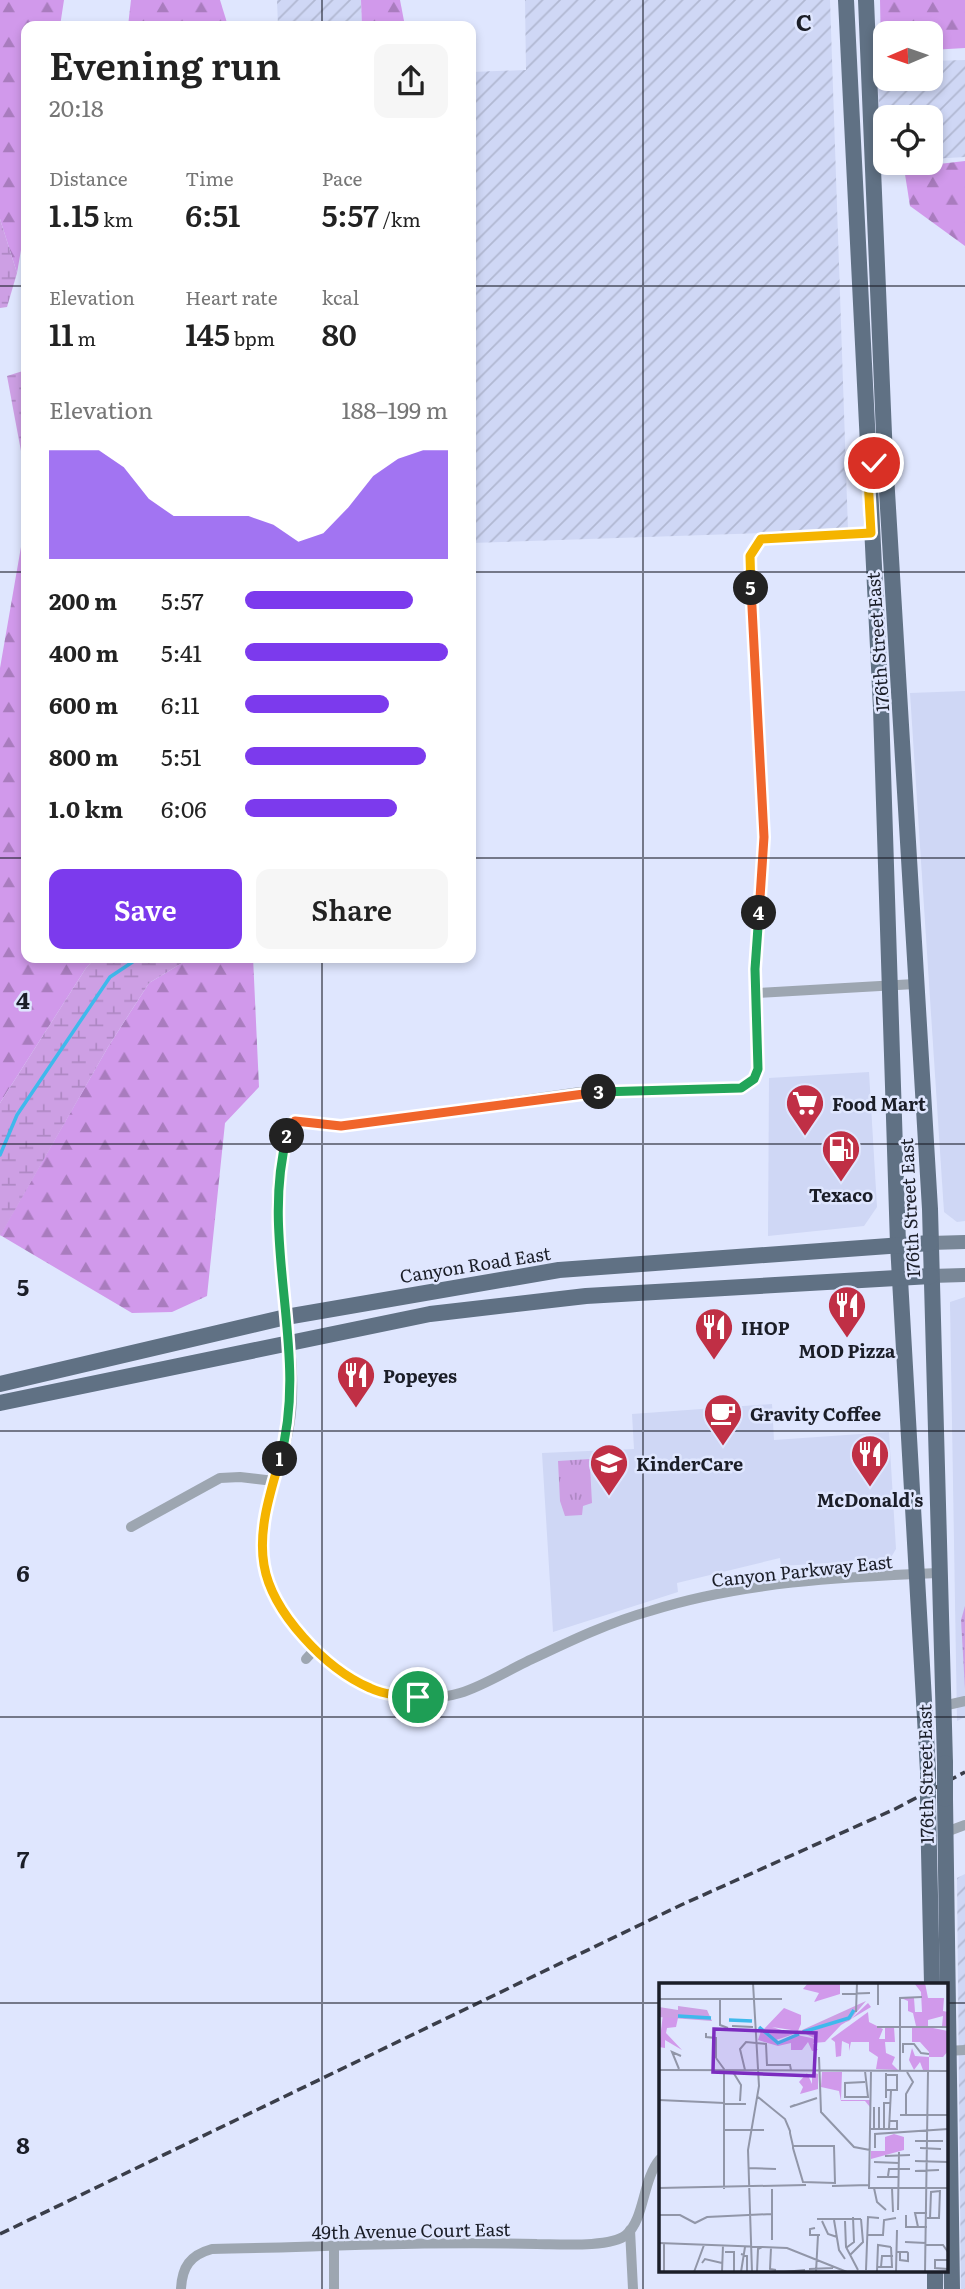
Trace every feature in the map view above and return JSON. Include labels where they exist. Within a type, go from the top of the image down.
[{"type":"main road","name":"176th Street East","points":[[846,0],[892,986],[898,1244],[928,1771],[932,1983]]},
{"type":"main road","name":"176th Street East","points":[[866,0],[890,544],[930,1243],[953,2051],[952,2289]]},
{"type":"main road","points":[[849,67],[857,70],[871,135]]},
{"type":"main road","points":[[867,460],[874,463],[878,475],[881,528],[890,544]]},
{"type":"main road","name":"Canyon Road East","points":[[0,1384],[286,1317],[559,1270],[898,1244],[965,1242]]},
{"type":"main road","points":[[0,1403],[430,1314],[494,1305],[586,1296],[965,1275]]},
{"type":"street","points":[[871,533],[768,537],[757,542],[749,562],[764,837],[755,969],[758,993],[915,984]]},
{"type":"street","name":"Canyon Parkway East","points":[[758,993],[758,1069],[754,1079],[741,1088],[580,1092],[341,1126],[295,1121],[286,1137],[281,1161],[278,1214],[289,1343],[290,1426],[265,1516],[264,1564],[271,1591],[285,1617],[351,1678],[372,1689],[395,1695],[436,1697],[460,1693],[481,1685],[613,1623],[698,1598],[838,1578],[938,1573]]},
{"type":"street","points":[[131,1527],[220,1478],[274,1481]]},
{"type":"street","points":[[306,1659],[316,1648]]},
{"type":"street","points":[[943,1706],[965,1701]]},
{"type":"street","points":[[946,1832],[965,1825]]},
{"type":"street","points":[[633,2289],[630,2230],[653,2169],[659,2160]]},
{"type":"street","name":"49th Avenue Court East","points":[[181,2289],[183,2270],[191,2259],[212,2249],[573,2245],[618,2240],[630,2230]]},
{"type":"street","points":[[334,2247],[334,2289]]},
{"type":"shaded area","points":[[277,0],[361,0],[362,21],[278,21]]},
{"type":"shaded area","points":[[525,0],[830,0],[848,530],[476,543],[476,72],[526,70]]},
{"type":"shaded area","points":[[965,60],[965,157],[943,158],[943,105],[879,105],[878,91],[943,91],[943,61]]},
{"type":"shaded area","points":[[965,691],[965,1221],[957,1222],[944,1212],[910,693]]},
{"type":"shaded area","points":[[869,1072],[877,1207],[864,1226],[768,1236],[769,1078]]},
{"type":"shaded area","points":[[965,1297],[965,1717],[957,1721],[950,1302]]},
{"type":"shaded area","points":[[772,1404],[774,1440],[889,1432],[896,1549],[890,1559],[781,1566],[780,1558],[677,1583],[678,1592],[553,1632],[542,1453],[634,1449],[632,1414]]},
{"type":"shaded area","points":[[965,1874],[965,2289],[961,2289],[957,1878]]},
{"type":"green space","points":[[0,0],[64,0],[61,21],[21,21],[21,250],[17,273],[0,219]]},
{"type":"green space","points":[[131,0],[220,0],[226,21],[129,21]]},
{"type":"green space","points":[[361,0],[400,0],[404,21],[362,21]]},
{"type":"green space","points":[[880,0],[965,0],[965,48],[943,49],[943,21],[880,21]]},
{"type":"green space","points":[[965,161],[965,246],[910,206],[905,175],[943,175],[943,164]]},
{"type":"green space","points":[[0,219],[17,273],[7,307],[0,308]]},
{"type":"green space","points":[[21,372],[21,451],[7,376]]},
{"type":"green space","points":[[21,547],[21,963],[91,963],[0,1103],[0,668]]},
{"type":"green space","points":[[91,963],[182,963],[149,983],[108,1047],[0,1236],[0,1103]]},
{"type":"green space","points":[[182,963],[253,963],[259,1087],[225,1123],[207,1296],[172,1312],[132,1313],[0,1235],[108,1047],[149,983]]},
{"type":"green space","points":[[622,1457],[622,1472],[610,1472],[609,1464],[590,1466],[592,1503],[583,1506],[582,1515],[565,1516],[560,1501],[558,1461]]},
{"type":"green space","points":[[965,1606],[965,1689],[961,1620]]},
{"type":"waterway","points":[[0,1155],[17,1115],[110,977],[131,963]]},
{"type":"railway","points":[[0,2234],[681,1905],[895,1809],[965,1772]]},
{"type":"place","name":"Food Mart","points":[[805,1137]]},
{"type":"place","name":"Texaco","points":[[841,1183]]},
{"type":"place","name":"MOD Pizza","points":[[847,1339]]},
{"type":"place","name":"IHOP","points":[[714,1361]]},
{"type":"place","name":"Popeyes","points":[[356,1409]]},
{"type":"place","name":"Gravity Coffee","points":[[723,1447]]},
{"type":"place","name":"McDonald's","points":[[870,1488]]},
{"type":"place","name":"KinderCare","points":[[609,1497]]},
{"type":"route","points":[[418,1697],[372,1689],[351,1678],[316,1648],[285,1617],[271,1591],[264,1564],[265,1516],[290,1426],[291,1366],[278,1214],[281,1161],[286,1137],[295,1121],[319,1126],[341,1126],[580,1092],[741,1088],[754,1079],[758,1069],[758,993],[755,969],[764,837],[750,556],[757,542],[768,537],[871,533],[867,460],[874,463]]}]
